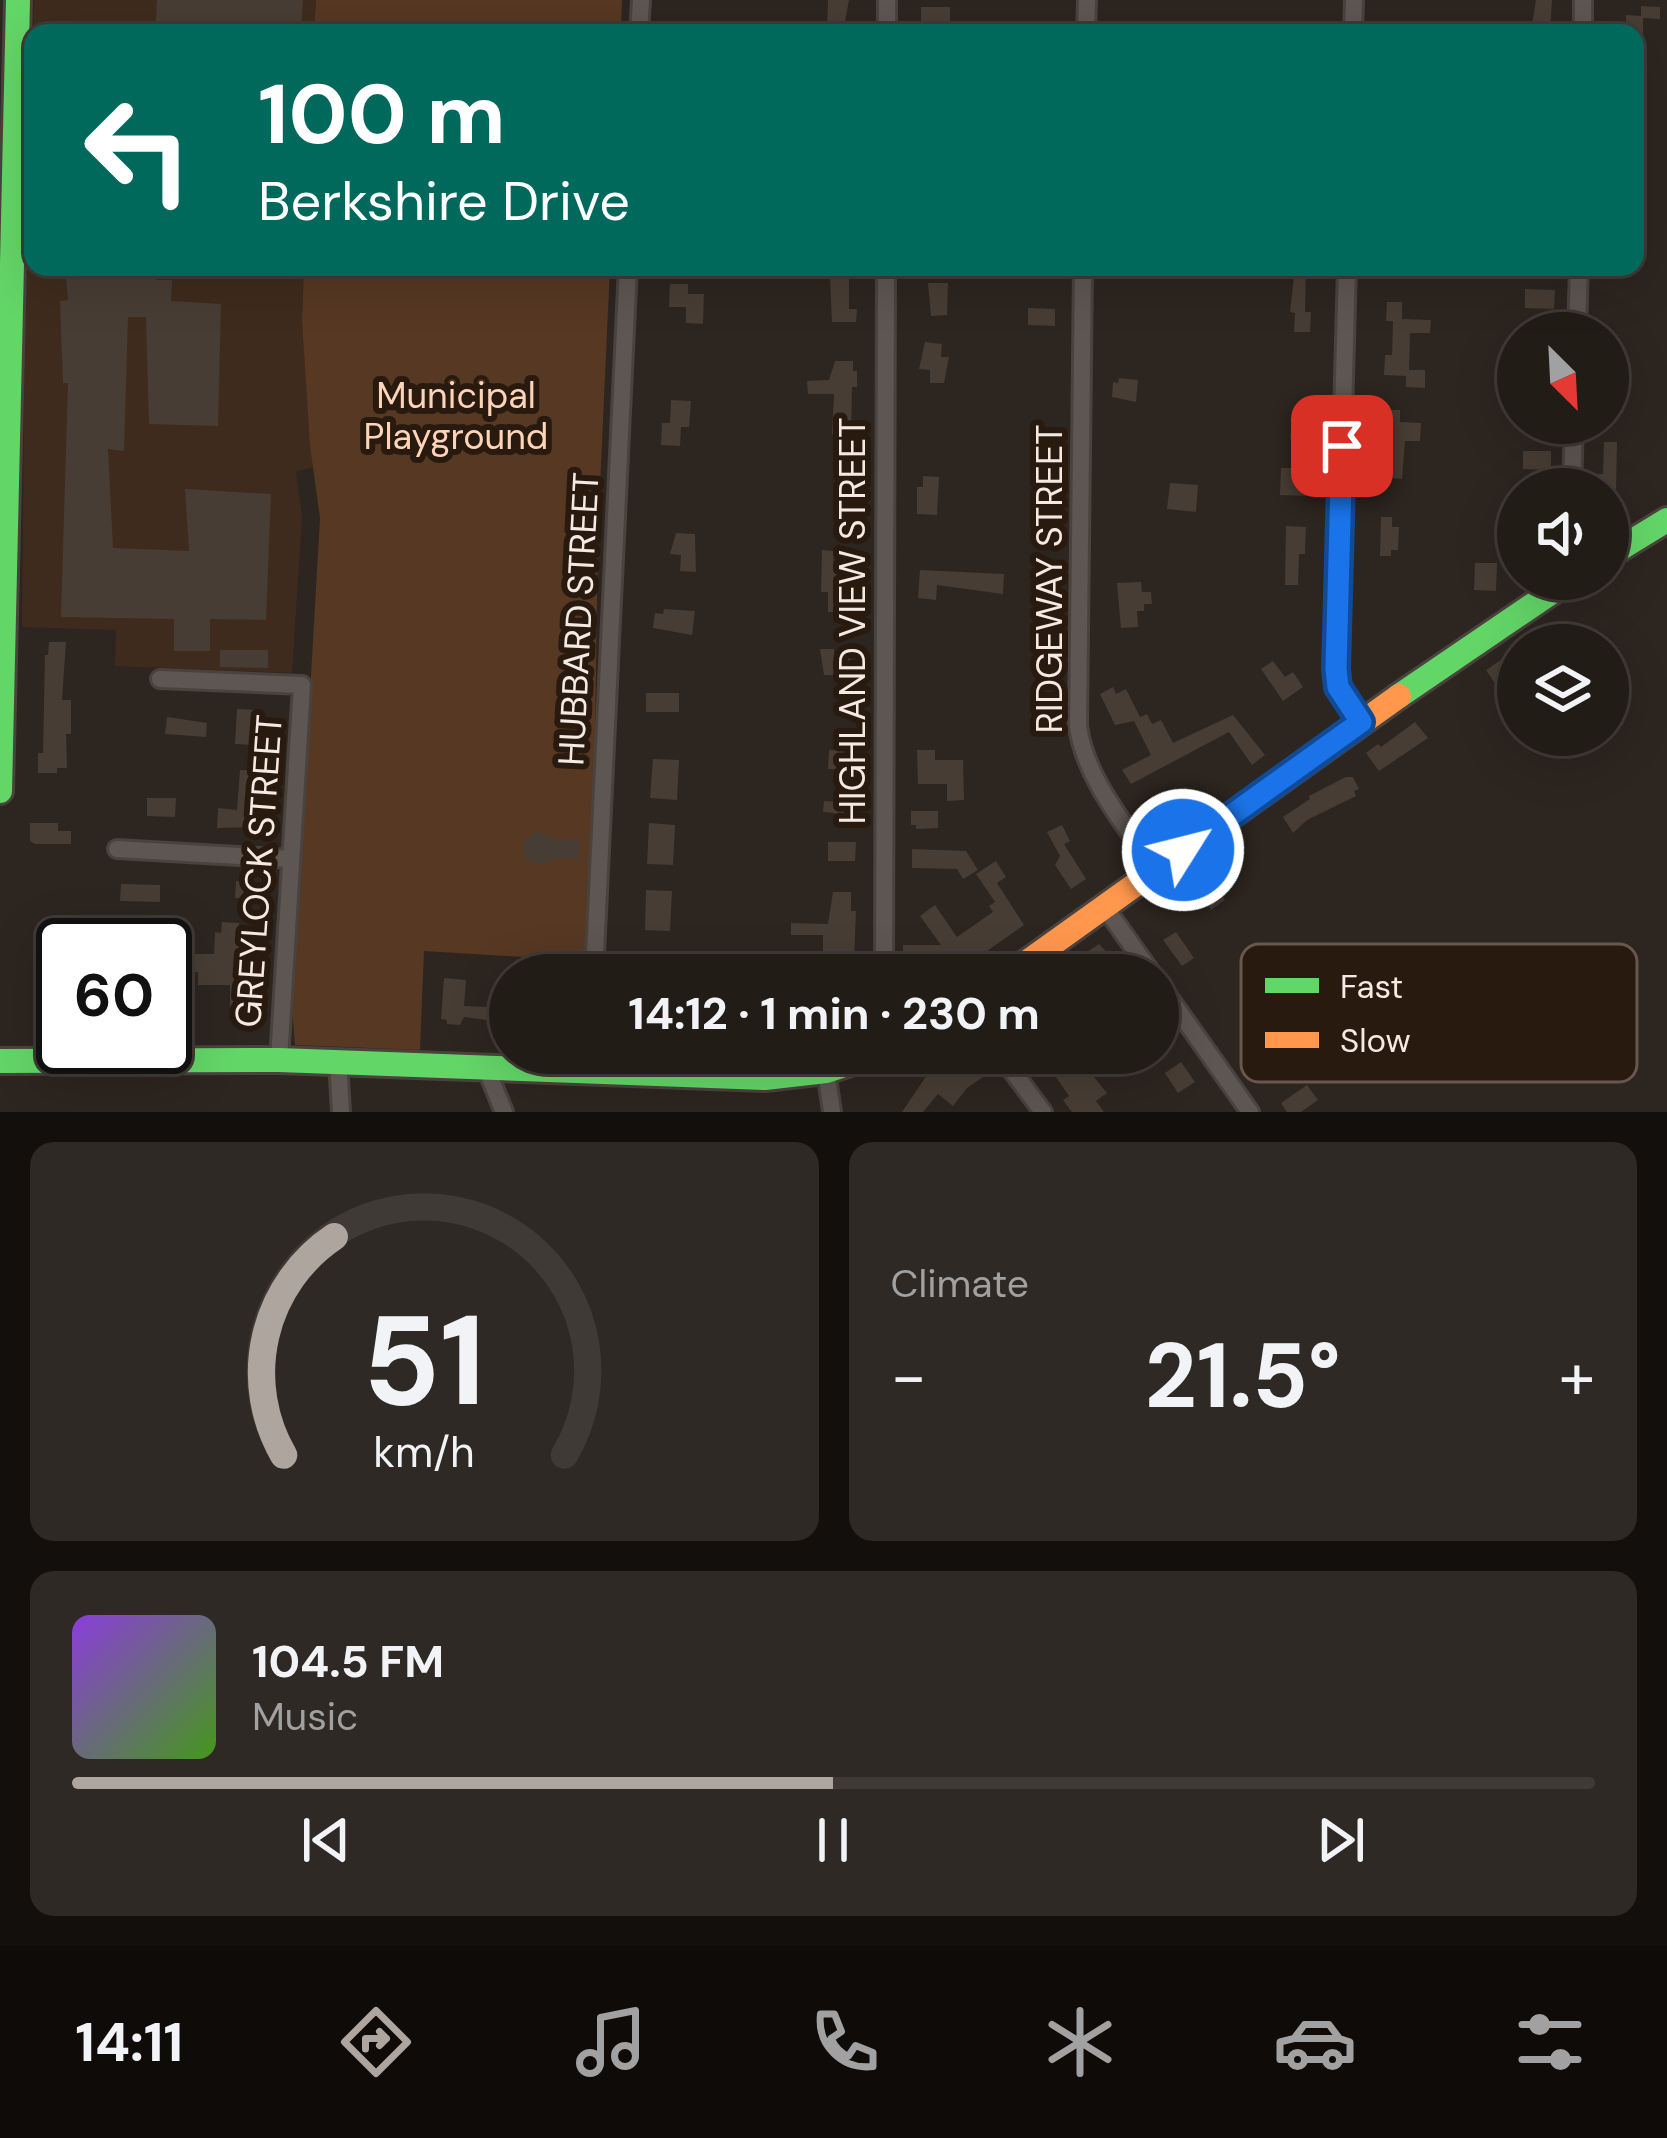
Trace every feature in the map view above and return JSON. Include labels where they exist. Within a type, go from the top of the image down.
[{"type":"main road","points":[[0,791],[18,0]]},
{"type":"main road","points":[[1629,543],[1667,520]]},
{"type":"main road","points":[[1038,954],[1540,600]]},
{"type":"main road","points":[[0,1061],[279,1060],[489,1068]]},
{"type":"main road","points":[[720,1074],[764,1078],[799,1074]]},
{"type":"street","name":"HUBBARD STREET","points":[[596,954],[628,276]]},
{"type":"street","name":"HIGHLAND VIEW STREET","points":[[884,954],[886,276]]},
{"type":"street","name":"RIDGEWAY STREET","points":[[1083,276],[1078,726],[1084,753],[1103,789],[1156,870]]},
{"type":"street","points":[[1347,276],[1336,669],[1338,687],[1361,722]]},
{"type":"street","points":[[1578,312],[1579,276]]},
{"type":"street","name":"GREYLOCK STREET","points":[[160,679],[302,685],[279,1060]]},
{"type":"street","points":[[117,849],[291,859]]},
{"type":"street","points":[[1104,907],[1137,954]]},
{"type":"street","points":[[1179,1013],[1250,1112]]},
{"type":"street","points":[[338,1062],[341,1112]]},
{"type":"street","points":[[486,1068],[504,1112]]},
{"type":"street","points":[[826,1074],[832,1112]]},
{"type":"street","points":[[1015,1074],[1043,1112]]},
{"type":"shaded area","points":[[34,0],[316,0],[315,24],[33,24]]},
{"type":"shaded area","points":[[25,276],[304,276],[302,321],[313,467],[296,472],[302,517],[292,673],[115,666],[116,630],[22,627]]},
{"type":"green space","points":[[316,0],[622,0],[621,24],[315,24]]},
{"type":"green space","name":"Municipal Playground","points":[[304,276],[610,276],[598,530],[588,954],[424,951],[420,1050],[295,1045],[292,1008],[320,518],[310,446]]},
{"type":"building","points":[[157,0],[303,0],[302,24],[156,24]]},
{"type":"building","points":[[828,0],[849,0],[845,24],[827,24]]},
{"type":"building","points":[[1536,0],[1552,0],[1550,24],[1532,24]]},
{"type":"building","points":[[1641,6],[1660,7],[1660,19],[1626,24],[1626,15],[1641,16]]},
{"type":"building","points":[[921,7],[950,7],[950,24],[921,24]]},
{"type":"building","points":[[66,276],[156,276],[156,280],[172,280],[171,301],[221,304],[218,426],[149,424],[146,317],[128,317],[124,451],[108,449],[113,548],[189,551],[185,489],[271,494],[266,620],[210,619],[210,651],[174,651],[174,619],[61,617],[68,383],[63,383],[60,301],[68,300]]},
{"type":"building","points":[[1294,276],[1306,276],[1310,332],[1294,332],[1295,313],[1290,312]]},
{"type":"building","points":[[830,277],[849,278],[849,309],[857,309],[856,322],[832,322]]},
{"type":"building","points":[[928,283],[948,283],[947,315],[931,316]]},
{"type":"building","points":[[670,284],[688,284],[688,294],[704,294],[703,324],[686,323],[686,307],[669,307]]},
{"type":"building","points":[[1525,289],[1555,290],[1554,309],[1525,308]]},
{"type":"building","points":[[1387,302],[1402,302],[1402,319],[1431,320],[1430,333],[1410,333],[1409,370],[1425,370],[1425,388],[1406,387],[1406,376],[1384,375],[1385,355],[1392,355],[1393,321],[1386,321]]},
{"type":"building","points":[[1028,308],[1055,309],[1055,326],[1028,325]]},
{"type":"building","points":[[925,342],[942,344],[941,357],[949,357],[944,383],[930,383],[930,370],[919,369]]},
{"type":"building","points":[[835,361],[853,361],[853,371],[857,371],[851,434],[832,434],[834,394],[808,394],[807,381],[829,380]]},
{"type":"building","points":[[1119,378],[1138,380],[1136,402],[1112,397],[1113,382],[1118,383]]},
{"type":"building","points":[[671,400],[691,401],[689,427],[681,427],[680,446],[661,445],[662,423],[670,423]]},
{"type":"building","points":[[1294,410],[1307,411],[1307,441],[1290,439]]},
{"type":"building","points":[[1384,410],[1400,410],[1400,422],[1421,423],[1420,441],[1405,441],[1402,479],[1380,477],[1382,454],[1389,455],[1390,429],[1382,429]]},
{"type":"building","points":[[1604,444],[1617,444],[1616,468],[1603,468]]},
{"type":"building","points":[[1523,451],[1551,451],[1551,468],[1523,468]]},
{"type":"building","points":[[1281,468],[1303,468],[1306,496],[1280,495]]},
{"type":"building","points":[[923,476],[939,477],[937,515],[917,514],[917,487],[923,487]]},
{"type":"building","points":[[1170,483],[1198,485],[1196,512],[1167,509]]},
{"type":"building","points":[[1381,517],[1392,517],[1392,527],[1399,527],[1398,550],[1391,550],[1391,556],[1380,556]]},
{"type":"building","points":[[1286,526],[1306,527],[1298,585],[1285,585]]},
{"type":"building","points":[[676,533],[695,534],[696,572],[680,571],[681,555],[670,554]]},
{"type":"building","points":[[822,550],[834,551],[839,589],[848,589],[847,612],[828,612],[828,592],[821,592]]},
{"type":"building","points":[[1475,563],[1497,563],[1496,591],[1474,590]]},
{"type":"building","points":[[920,570],[1004,574],[1003,594],[937,585],[936,600],[918,598]]},
{"type":"building","points":[[1141,582],[1142,592],[1151,592],[1152,604],[1137,611],[1138,627],[1121,628],[1117,583]]},
{"type":"building","points":[[664,609],[695,611],[692,635],[653,628],[655,613],[663,614]]},
{"type":"building","points":[[49,642],[66,642],[62,700],[71,700],[71,734],[66,734],[67,768],[38,773],[38,753],[43,753]]},
{"type":"building","points":[[820,649],[834,649],[834,657],[850,658],[850,676],[824,675]]},
{"type":"building","points":[[220,650],[268,650],[268,668],[220,667]]},
{"type":"building","points":[[1273,661],[1285,677],[1293,672],[1303,687],[1283,701],[1261,669]]},
{"type":"building","points":[[1497,663],[1497,686],[1486,670]]},
{"type":"building","points":[[1113,687],[1116,694],[1126,689],[1140,717],[1147,714],[1152,724],[1161,720],[1173,743],[1233,715],[1265,755],[1252,765],[1229,732],[1131,784],[1122,770],[1151,755],[1134,721],[1115,725],[1100,694]]},
{"type":"building","points":[[646,693],[679,693],[679,712],[646,712]]},
{"type":"building","points":[[237,709],[257,710],[256,723],[262,724],[257,745],[235,744]]},
{"type":"building","points":[[167,717],[207,723],[206,737],[165,734]]},
{"type":"building","points":[[1415,722],[1428,738],[1379,771],[1366,753]]},
{"type":"building","points":[[829,750],[856,751],[855,770],[828,769]]},
{"type":"building","points":[[917,750],[935,750],[935,760],[963,760],[964,800],[947,801],[947,784],[918,784]]},
{"type":"building","points":[[653,759],[679,760],[677,800],[650,798]]},
{"type":"building","points":[[240,770],[261,771],[256,827],[217,828],[218,808],[237,810]]},
{"type":"building","points":[[1353,777],[1359,789],[1354,791],[1356,796],[1307,820],[1293,833],[1283,817],[1309,796]]},
{"type":"building","points":[[1185,787],[1194,802],[1172,822],[1162,820],[1153,806]]},
{"type":"building","points":[[147,798],[176,798],[175,817],[147,816]]},
{"type":"building","points":[[824,801],[857,803],[855,821],[834,819],[835,813],[823,812]]},
{"type":"building","points":[[911,811],[938,811],[938,828],[916,829],[911,825]]},
{"type":"building","points":[[30,823],[58,823],[58,831],[71,831],[71,844],[35,844],[30,841]]},
{"type":"building","points":[[649,823],[675,825],[673,865],[647,864]]},
{"type":"building","points":[[1062,825],[1070,841],[1064,844],[1086,879],[1071,889],[1055,865],[1060,856],[1047,832]]},
{"type":"building","points":[[535,831],[580,840],[578,859],[555,858],[543,865],[526,860],[522,844]]},
{"type":"building","points":[[828,842],[856,842],[855,861],[828,861]]},
{"type":"building","points":[[912,849],[966,851],[978,870],[963,879],[957,869],[912,868]]},
{"type":"building","points":[[996,861],[1006,877],[997,883],[1024,925],[983,954],[903,954],[903,945],[941,945],[920,916],[935,905],[957,937],[993,912],[989,906],[995,902],[976,874]]},
{"type":"building","points":[[1214,876],[1225,900],[1211,910],[1207,904],[1202,908],[1188,888]]},
{"type":"building","points":[[236,881],[265,885],[264,898],[235,898]]},
{"type":"building","points":[[121,884],[160,885],[160,902],[120,901]]},
{"type":"building","points":[[646,890],[672,891],[670,931],[645,930]]},
{"type":"building","points":[[833,892],[851,892],[851,911],[856,911],[854,954],[823,954],[823,935],[791,935],[791,923],[828,924]]},
{"type":"building","points":[[222,922],[239,923],[240,954],[249,954],[249,1014],[230,1014],[230,985],[198,985],[198,972],[192,972],[192,954],[214,954],[215,932],[221,933]]},
{"type":"building","points":[[1176,932],[1194,958],[1182,966],[1179,954],[1173,954],[1163,940]]},
{"type":"building","points":[[1099,944],[1109,954],[1084,954]]},
{"type":"building","points":[[444,978],[466,980],[464,1006],[489,1007],[489,1020],[464,1017],[460,1025],[441,1019]]},
{"type":"building","points":[[1179,1063],[1195,1082],[1178,1093],[1166,1074],[1179,1074]]},
{"type":"building","points":[[928,1074],[983,1077],[953,1106],[938,1094],[923,1112],[902,1112]]},
{"type":"building","points":[[1054,1074],[1091,1074],[1107,1093],[1096,1101],[1104,1112],[1072,1112],[1063,1100],[1069,1096]]},
{"type":"building","points":[[1307,1085],[1318,1100],[1301,1112],[1287,1112],[1281,1103]]},
{"type":"traffic: fast","points":[[0,791],[18,0]]},
{"type":"traffic: fast","points":[[1629,543],[1667,520]]},
{"type":"traffic: fast","points":[[1399,696],[1540,600]]},
{"type":"traffic: fast","points":[[0,1061],[279,1060],[489,1068]]},
{"type":"traffic: fast","points":[[657,1074],[765,1078],[800,1074]]},
{"type":"traffic: slow","points":[[1038,954],[1399,696]]},
{"type":"route","points":[[1183,850],[1361,722],[1338,687],[1336,669],[1342,446]]}]
